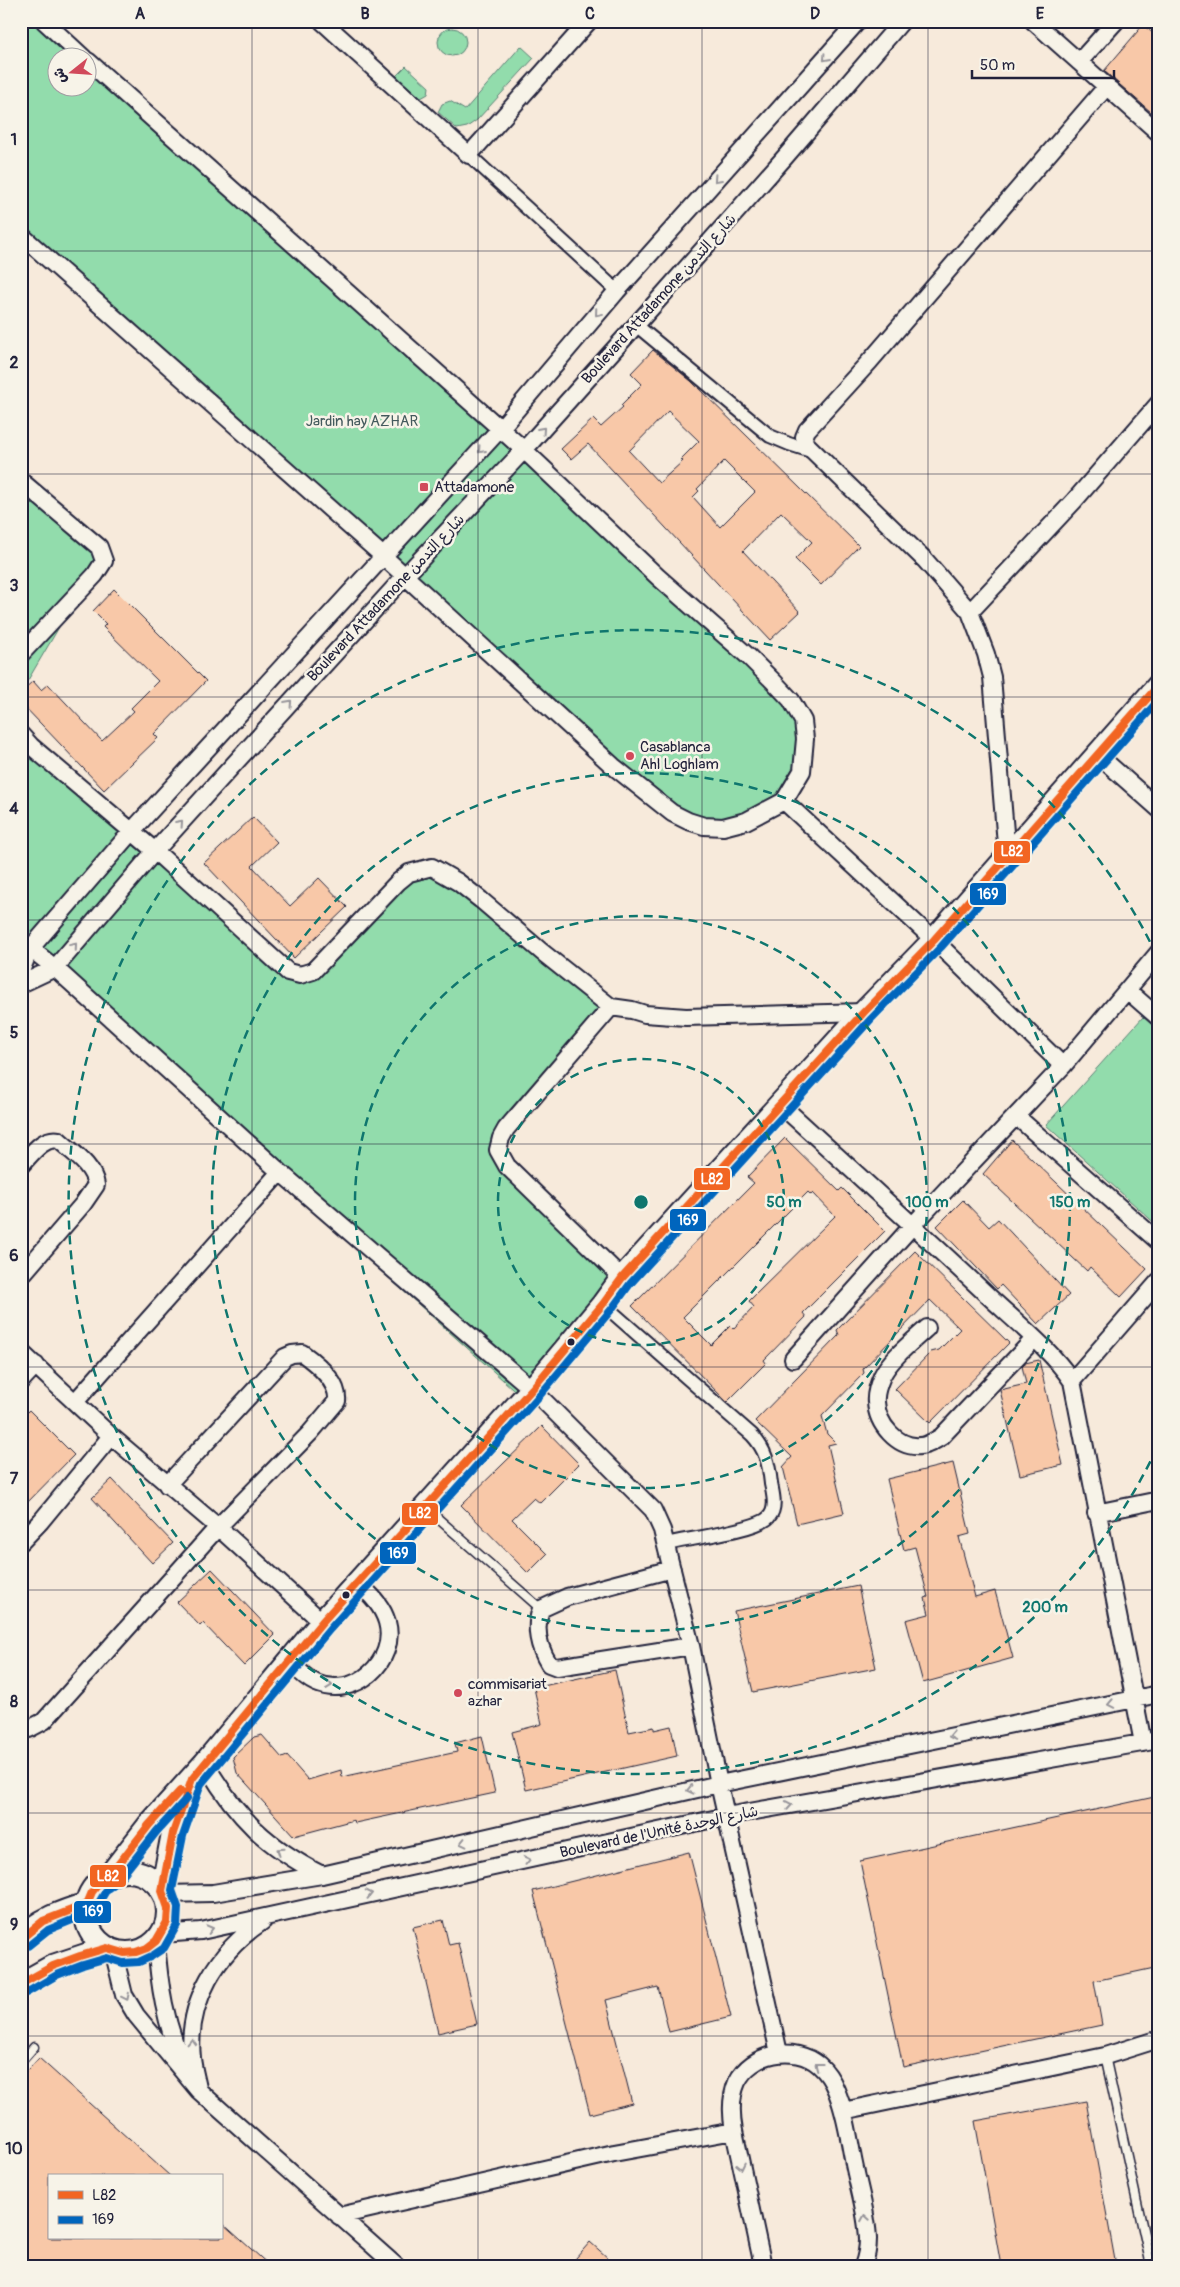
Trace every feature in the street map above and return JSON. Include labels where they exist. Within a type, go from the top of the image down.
[{"type":"main road","points":[[110,1875],[133,1871],[152,1880],[163,1893],[168,1908],[167,1922],[159,1938],[147,1948],[136,1952],[124,1953],[110,1949],[98,1940],[91,1930],[87,1917],[87,1904],[92,1892],[100,1882],[110,1875],[148,1824],[199,1771],[289,1661],[357,1582],[532,1389],[603,1304],[622,1278],[864,1012],[934,940],[1159,685]]},
{"type":"main road","points":[[163,1893],[173,1834],[199,1771]]},
{"type":"main road","points":[[22,1936],[43,1921],[65,1910],[87,1904]]},
{"type":"main road","points":[[21,1984],[53,1966],[110,1949]]},
{"type":"street","points":[[44,21],[73,48]]},
{"type":"street","points":[[322,21],[617,291]]},
{"type":"street","points":[[469,155],[589,21]]},
{"type":"street","name":"Boulevard Attadamone شارع التدمن","points":[[21,970],[26,945],[132,832],[500,429],[617,291],[858,21]]},
{"type":"street","name":"Boulevard Attadamone شارع التدمن","points":[[21,984],[55,968],[155,851],[405,576],[524,450],[636,325],[902,21]]},
{"type":"street","points":[[1033,21],[1159,133]]},
{"type":"street","points":[[1079,62],[1116,21]]},
{"type":"street","points":[[21,235],[383,556],[606,760],[672,813],[704,826],[723,827],[746,822],[784,801],[805,763],[805,739],[802,721],[791,700],[749,657],[658,577],[524,450],[98,70]]},
{"type":"street","points":[[1007,856],[992,677],[986,654],[970,612],[925,560],[805,443],[804,436],[807,430],[870,361],[1107,86]]},
{"type":"street","points":[[636,325],[770,436],[814,452]]},
{"type":"street","points":[[970,612],[1074,501],[1159,403]]},
{"type":"street","points":[[21,480],[99,547],[104,561],[95,575],[21,654]]},
{"type":"street","points":[[21,735],[31,746],[155,851],[288,972],[300,975],[316,968],[409,873],[432,867],[458,882],[611,1007],[645,1014],[686,1017],[864,1012]]},
{"type":"street","points":[[1098,754],[1159,809]]},
{"type":"street","points":[[784,801],[934,940],[1063,1066]]},
{"type":"street","points":[[26,945],[55,968],[280,1172],[532,1389],[653,1510],[666,1544],[691,1646],[719,1784],[779,2053]]},
{"type":"street","points":[[793,1359],[913,1225],[1063,1066],[1159,952]]},
{"type":"street","points":[[1127,990],[1159,1018]]},
{"type":"street","points":[[611,1007],[506,1129],[498,1150],[507,1166],[622,1278]]},
{"type":"street","points":[[781,1105],[913,1225],[1034,1339],[1065,1370],[1072,1381],[1096,1513],[1134,1700],[1151,1742]]},
{"type":"street","points":[[1016,1116],[1159,1242]]},
{"type":"street","points":[[21,1166],[42,1143],[54,1139],[59,1140],[90,1168],[95,1177],[96,1185],[83,1204],[21,1276]]},
{"type":"street","points":[[75,1402],[280,1172]]},
{"type":"street","points":[[1072,1381],[1159,1281]]},
{"type":"street","points":[[603,1304],[752,1435],[760,1444],[768,1460],[774,1502],[773,1511],[761,1524],[666,1544]]},
{"type":"street","points":[[927,1328],[883,1374],[876,1402],[882,1422],[898,1440],[909,1445],[927,1445],[942,1437],[1034,1339]]},
{"type":"street","points":[[21,1352],[111,1436],[218,1527],[322,1622]]},
{"type":"street","points":[[21,1730],[29,1729],[44,1721],[218,1527],[310,1433],[337,1402],[338,1395],[333,1386],[312,1360],[302,1353],[285,1357],[167,1485]]},
{"type":"street","points":[[21,1381],[36,1365]]},
{"type":"street","points":[[21,1542],[41,1521],[111,1436]]},
{"type":"street","points":[[1096,1513],[1159,1500]]},
{"type":"street","points":[[672,1570],[567,1597],[541,1609],[537,1625],[540,1640],[549,1664],[557,1668],[691,1646]]},
{"type":"street","points":[[289,1661],[300,1673],[316,1683],[331,1687],[348,1685],[364,1679],[376,1668],[385,1653],[389,1637],[387,1622],[380,1605],[357,1582]]},
{"type":"street","points":[[163,1893],[212,1893],[322,1875],[719,1784],[1159,1694]]},
{"type":"street","name":"Boulevard de l'Unité شارع الوحدة","points":[[159,1938],[201,1931],[726,1816],[1151,1742]]},
{"type":"street","points":[[199,1771],[222,1792],[242,1818],[260,1836],[292,1860],[322,1875]]},
{"type":"street","points":[[194,2085],[192,2056],[193,2022],[203,1989],[220,1959],[244,1934],[272,1915]]},
{"type":"street","points":[[159,1938],[159,1977],[165,2012],[175,2047],[194,2085]]},
{"type":"street","points":[[110,1949],[124,1995],[136,2015],[194,2085],[396,2266]]},
{"type":"street","points":[[843,2111],[1105,2056],[1159,2039]]},
{"type":"street","points":[[763,2266],[734,2131],[732,2111],[737,2083],[744,2072],[754,2063],[779,2053],[804,2056],[818,2064],[830,2076],[843,2111],[866,2222],[868,2242],[863,2266]]},
{"type":"street","points":[[339,2216],[614,2153],[734,2131]]},
{"type":"lane","points":[[425,1507],[541,1609]]},
{"type":"lane","points":[[21,2062],[34,2047]]},
{"type":"lane","points":[[1105,2056],[1151,2266]]},
{"type":"green space","name":"Jardin hay AZHAR","points":[[21,21],[36,21],[67,48],[48,48],[48,98],[98,98],[98,76],[784,686],[803,728],[801,768],[785,805],[743,827],[693,822],[656,798],[21,234]]},
{"type":"green space","points":[[452,28],[462,32],[466,42],[462,52],[452,56],[442,52],[438,42],[442,32]]},
{"type":"green space","points":[[521,46],[534,58],[477,120],[467,127],[457,129],[438,112],[442,104],[450,101],[465,110]]},
{"type":"green space","points":[[406,66],[429,87],[428,94],[421,98],[396,76]]},
{"type":"green space","points":[[21,488],[99,559],[21,692]]},
{"type":"green space","points":[[21,729],[290,976],[432,867],[611,1007],[492,1157],[624,1285],[522,1397],[33,960],[30,949],[21,941]]},
{"type":"green space","points":[[1143,1017],[1159,1031],[1159,1227],[1046,1125]]},
{"type":"building","points":[[1143,25],[1159,38],[1159,119],[1104,71]]},
{"type":"building","points":[[653,350],[691,381],[859,546],[821,585],[795,559],[812,542],[781,512],[743,551],[800,612],[770,640],[588,444],[571,459],[561,449],[593,419],[601,427],[623,407],[621,405],[642,384],[631,373]],"holes":[[[668,411],[699,441],[681,459],[683,461],[659,483],[629,451]],[[724,461],[755,492],[720,527],[693,497],[699,491],[697,489]]]},
{"type":"building","points":[[114,589],[206,681],[154,734],[158,738],[104,790],[21,703],[21,692],[33,681],[41,690],[48,684],[102,741],[134,711],[131,708],[158,681],[103,627],[106,624],[93,611]]},
{"type":"building","points":[[253,817],[277,842],[252,866],[290,906],[319,878],[347,907],[294,958],[204,863]]},
{"type":"building","points":[[785,1138],[839,1191],[842,1188],[885,1231],[803,1313],[806,1317],[764,1360],[766,1363],[727,1402],[632,1306],[754,1183],[747,1177]],"holes":[[[808,1192],[811,1195],[813,1193],[835,1216],[749,1301],[754,1307],[733,1329],[730,1326],[711,1345],[683,1317]]]},
{"type":"building","points":[[1012,1140],[1147,1269],[1121,1297],[1090,1267],[1087,1271],[983,1174]]},
{"type":"building","points":[[963,1200],[989,1227],[998,1219],[1069,1295],[1038,1324],[1001,1285],[997,1289],[937,1226]]},
{"type":"building","points":[[915,1251],[1009,1343],[930,1423],[895,1389],[931,1352],[939,1350],[960,1329],[930,1300],[863,1369],[864,1373],[822,1416],[827,1434],[836,1443],[828,1445],[844,1513],[797,1524],[783,1467],[792,1457],[755,1421],[839,1335],[837,1330]]},
{"type":"building","points":[[1039,1360],[1063,1465],[1020,1475],[1000,1390],[1026,1384],[1022,1366],[1025,1363]]},
{"type":"building","points":[[29,1410],[74,1455],[21,1509],[21,1418]]},
{"type":"building","points":[[542,1426],[579,1464],[540,1503],[534,1498],[512,1519],[547,1554],[528,1573],[461,1505]]},
{"type":"building","points":[[953,1463],[970,1534],[959,1537],[975,1597],[995,1591],[1013,1658],[923,1683],[906,1620],[929,1614],[925,1598],[928,1597],[915,1547],[904,1550],[887,1479]]},
{"type":"building","points":[[112,1479],[173,1543],[152,1563],[92,1498]]},
{"type":"building","points":[[212,1569],[275,1635],[244,1666],[203,1623],[200,1626],[177,1602]]},
{"type":"building","points":[[858,1586],[876,1668],[753,1692],[734,1611]]},
{"type":"building","points":[[615,1670],[629,1732],[654,1727],[654,1730],[671,1726],[677,1756],[526,1790],[512,1732],[542,1724],[534,1688]]},
{"type":"building","points":[[262,1735],[282,1758],[287,1756],[308,1780],[341,1770],[342,1777],[457,1752],[455,1743],[482,1736],[495,1793],[355,1823],[354,1820],[294,1836],[237,1773],[233,1757],[254,1737]]},
{"type":"building","points":[[1159,1796],[1159,1967],[1094,1981],[1102,2025],[903,2067],[860,1861]]},
{"type":"building","points":[[689,1852],[731,2017],[669,2032],[658,1987],[606,2000],[632,2103],[590,2114],[533,1891]]},
{"type":"building","points":[[443,1920],[449,1945],[458,1943],[477,2024],[438,2033],[413,1927]]},
{"type":"building","points":[[39,2058],[168,2174],[48,2174],[48,2240],[222,2240],[222,2223],[270,2266],[21,2266],[21,2078]]},
{"type":"building","points":[[1086,2101],[1116,2266],[1001,2266],[975,2121]]},
{"type":"building","points":[[590,2242],[617,2266],[569,2266]]},
{"type":"transit line","name":"L82","points":[[21,1984],[53,1966],[80,1956],[107,1948],[124,1953],[136,1952],[147,1948],[156,1941],[167,1922],[168,1908],[162,1891],[173,1833],[192,1779],[322,1622],[532,1389],[603,1304],[622,1278],[864,1012],[934,940],[1159,685]]},
{"type":"transit line","name":"169","points":[[26,1993],[57,1975],[83,1965],[107,1958],[123,1963],[139,1962],[164,1948],[177,1925],[178,1907],[172,1890],[183,1836],[201,1784],[330,1629],[540,1395],[611,1310],[630,1284],[871,1019],[941,947],[1159,700]]},
{"type":"transit line","name":"L82","points":[[21,1939],[43,1921],[87,1904],[92,1892],[100,1882],[110,1875],[149,1825],[180,1791]]},
{"type":"transit line","name":"169","points":[[28,1946],[48,1930],[94,1911],[107,1889],[117,1882],[157,1831],[187,1798]]},
{"type":"place","name":"Attadamone","points":[[424,487]]},
{"type":"place","name":"Casablanca Ahl Loghlam","points":[[630,756]]},
{"type":"place","name":"commisariat azhar","points":[[458,1693]]}]
